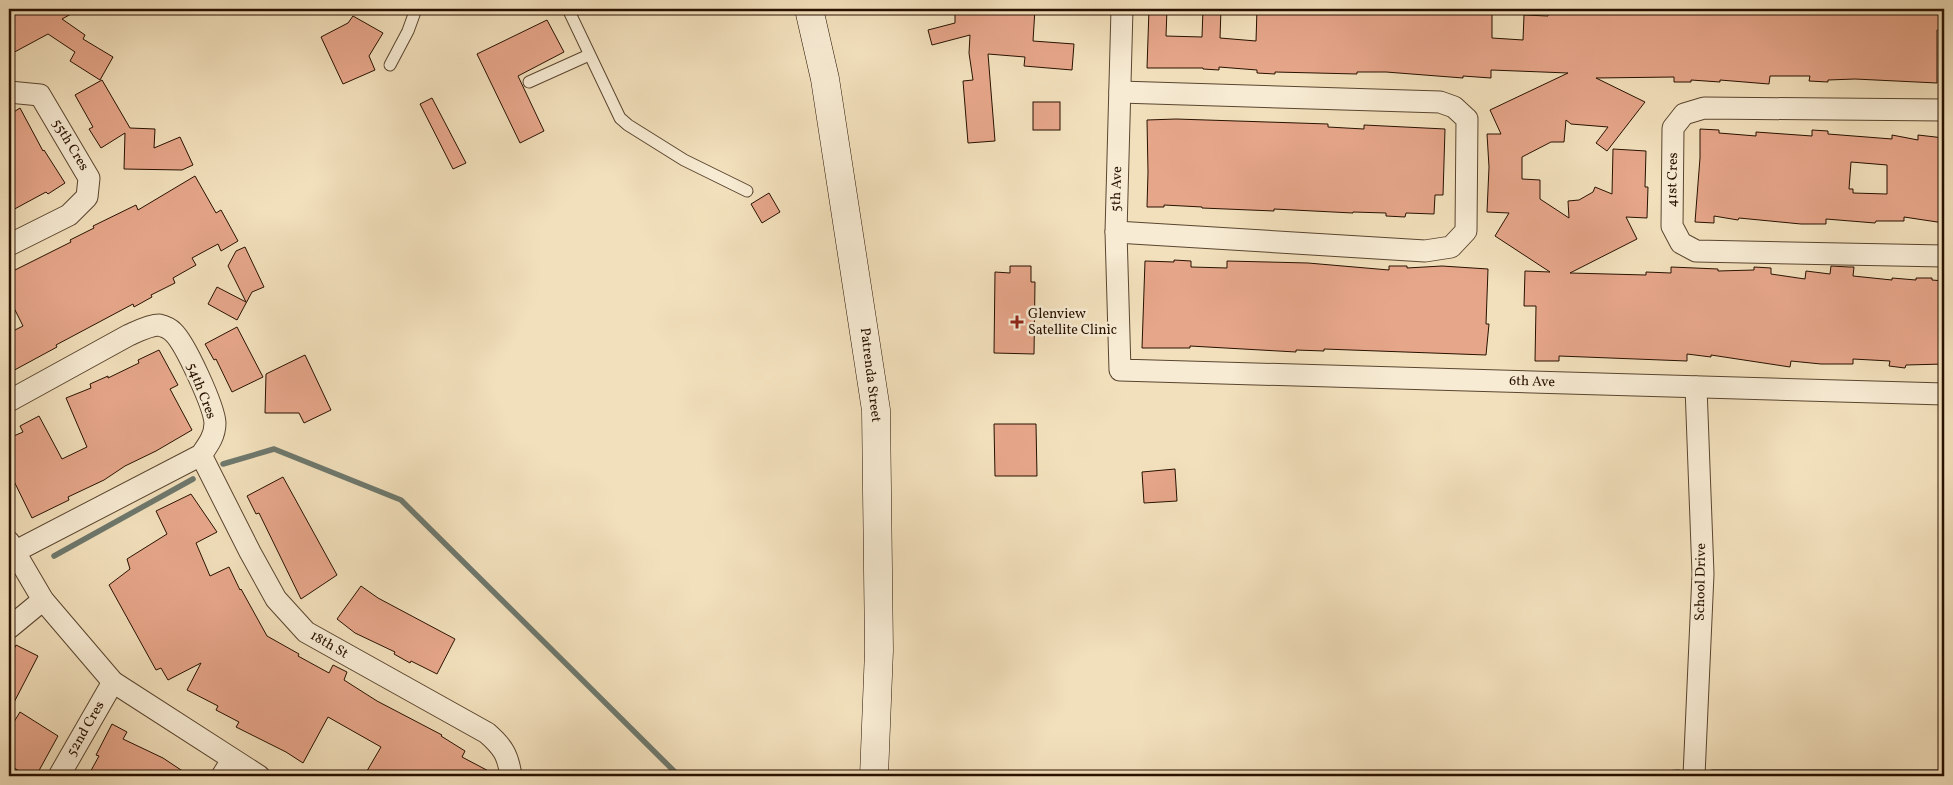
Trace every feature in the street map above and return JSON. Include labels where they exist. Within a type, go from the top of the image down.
[{"type":"street","name":"Patrenda Street","points":[[809,9],[825,79],[876,410],[879,650],[874,776]]},
{"type":"street","name":"5th Ave","points":[[1120,370],[1116,232],[1122,9]]},
{"type":"street","name":"55th Cres","points":[[9,92],[40,95],[90,178],[87,197],[70,214],[9,246]]},
{"type":"street","points":[[1116,232],[1425,252],[1450,247],[1466,231],[1467,119],[1454,107],[1440,102],[1120,92]]},
{"type":"street","name":"41st Cres","points":[[1944,110],[1704,108],[1684,114],[1673,128],[1672,226],[1681,243],[1696,251],[1944,256]]},
{"type":"street","name":"54th Cres","points":[[9,401],[130,335],[144,328],[159,325],[172,330],[182,343],[210,406],[215,423],[212,440],[201,455]]},
{"type":"street","name":"6th Ave","points":[[1120,370],[1944,394]]},
{"type":"street","name":"School Drive","points":[[1694,776],[1703,574],[1696,387]]},
{"type":"street","points":[[201,455],[11,547],[43,600],[113,682],[227,768],[259,776]]},
{"type":"street","name":"18th St","points":[[201,455],[276,599],[306,632],[487,733],[501,745],[509,761],[511,776]]},
{"type":"street","points":[[9,628],[43,600]]},
{"type":"street","name":"52nd Cres","points":[[59,776],[113,682]]},
{"type":"lane","points":[[390,65],[408,31],[416,9]]},
{"type":"lane","points":[[568,9],[620,118],[684,160],[747,191]]},
{"type":"lane","points":[[529,82],[589,54]]},
{"type":"building","points":[[20,9],[80,9],[62,19],[85,35],[83,39],[113,57],[100,80],[70,61],[75,52],[48,34],[9,55],[9,15]]},
{"type":"building","points":[[955,9],[1035,9],[1033,41],[1074,44],[1072,70],[1024,66],[1025,57],[988,54],[995,141],[968,143],[963,81],[973,80],[969,53],[970,35],[932,45],[928,30],[955,23]]},
{"type":"building","points":[[1149,9],[1167,9],[1166,36],[1202,37],[1203,9],[1221,9],[1220,38],[1256,41],[1257,9],[1492,9],[1492,38],[1523,40],[1524,15],[1548,16],[1548,13],[1555,13],[1556,9],[1944,9],[1944,29],[1937,30],[1937,83],[1855,79],[1828,80],[1828,82],[1809,81],[1810,76],[1770,76],[1769,84],[1720,80],[1720,82],[1691,80],[1691,82],[1674,82],[1674,77],[1596,78],[1645,102],[1607,151],[1596,143],[1608,127],[1571,124],[1566,120],[1564,142],[1551,142],[1522,157],[1522,179],[1540,180],[1540,199],[1569,218],[1568,201],[1579,200],[1593,192],[1595,187],[1612,194],[1613,149],[1646,151],[1645,187],[1648,187],[1647,218],[1626,217],[1637,239],[1570,273],[1646,275],[1646,272],[1671,273],[1671,267],[1718,269],[1718,271],[1754,270],[1754,267],[1771,268],[1771,274],[1805,279],[1806,271],[1830,274],[1831,266],[1854,267],[1853,276],[1892,280],[1892,278],[1916,280],[1916,278],[1932,278],[1932,280],[1944,281],[1944,364],[1906,365],[1905,368],[1889,366],[1890,361],[1853,359],[1853,364],[1821,364],[1791,361],[1790,367],[1711,355],[1711,357],[1687,354],[1687,361],[1559,356],[1559,361],[1535,361],[1536,306],[1524,306],[1525,271],[1550,272],[1495,236],[1509,213],[1487,212],[1489,167],[1487,134],[1501,134],[1490,110],[1568,73],[1491,70],[1491,78],[1463,76],[1463,78],[1386,72],[1357,72],[1357,74],[1275,72],[1275,74],[1257,73],[1257,70],[1219,67],[1219,70],[1203,68],[1147,68]]},
{"type":"building","points":[[353,16],[383,33],[369,56],[375,70],[343,84],[321,37],[348,23]]},
{"type":"building","points":[[547,20],[564,52],[518,76],[544,131],[520,143],[477,54]]},
{"type":"building","points":[[102,80],[130,128],[155,129],[154,148],[180,137],[193,165],[182,170],[124,169],[125,133],[101,148],[89,129],[93,127],[75,95]]},
{"type":"building","points":[[432,98],[466,163],[453,169],[420,104]]},
{"type":"building","points":[[1033,102],[1060,102],[1060,130],[1033,130]]},
{"type":"building","points":[[20,108],[43,151],[65,183],[48,194],[46,192],[9,212],[9,115]]},
{"type":"building","points":[[1176,119],[1328,124],[1328,127],[1364,129],[1364,125],[1445,129],[1443,195],[1435,195],[1434,214],[1406,213],[1405,217],[1386,216],[1386,213],[1274,209],[1274,211],[1164,205],[1164,207],[1147,207],[1147,120]]},
{"type":"building","points":[[1700,129],[1719,130],[1719,133],[1756,136],[1756,132],[1812,136],[1812,130],[1828,131],[1828,134],[1892,139],[1892,135],[1918,140],[1918,135],[1944,138],[1944,223],[1904,217],[1904,221],[1876,221],[1875,223],[1826,219],[1826,224],[1801,224],[1739,218],[1738,220],[1714,216],[1714,223],[1695,222],[1700,158]],"holes":[[[1851,162],[1887,165],[1887,194],[1853,193],[1853,189],[1849,189]]]},
{"type":"building","points":[[195,176],[216,213],[221,210],[238,241],[221,251],[218,244],[192,258],[196,265],[173,278],[175,283],[151,295],[152,297],[134,307],[133,304],[56,345],[57,347],[9,373],[9,333],[23,326],[9,298],[9,273],[71,242],[70,240],[94,228],[93,226],[136,205],[138,210]]},
{"type":"building","points":[[769,193],[780,212],[762,223],[751,204]]},
{"type":"building","points":[[245,247],[264,287],[252,292],[237,320],[208,304],[217,287],[246,302],[228,266],[236,251]]},
{"type":"building","points":[[1174,260],[1191,261],[1191,267],[1227,268],[1227,261],[1308,263],[1389,270],[1389,266],[1407,266],[1407,268],[1442,266],[1488,269],[1486,324],[1489,324],[1486,355],[1324,349],[1324,351],[1296,350],[1296,352],[1190,346],[1190,348],[1142,348],[1145,261],[1174,262]]},
{"type":"building","points":[[1010,266],[1031,266],[1031,282],[1035,282],[1034,354],[994,353],[995,272],[1010,273]]},
{"type":"building","points":[[237,327],[263,377],[232,392],[216,359],[214,360],[205,344]]},
{"type":"building","points":[[159,350],[178,385],[170,389],[192,430],[125,466],[104,480],[68,497],[69,500],[32,518],[9,471],[9,438],[23,432],[20,426],[39,416],[62,459],[87,447],[66,398],[91,388],[90,384],[108,376],[108,378],[139,363],[138,360]]},
{"type":"building","points":[[305,355],[331,410],[304,423],[299,413],[265,413],[266,374]]},
{"type":"building","points":[[994,424],[1036,424],[1037,476],[995,476]]},
{"type":"building","points":[[1175,469],[1177,501],[1144,503],[1142,472]]},
{"type":"building","points":[[283,477],[337,575],[301,599],[259,513],[256,514],[247,496]]},
{"type":"building","points":[[191,494],[217,532],[196,543],[210,576],[229,567],[267,636],[329,673],[333,665],[347,672],[344,680],[377,701],[442,735],[465,751],[462,757],[498,776],[364,776],[381,747],[328,717],[303,763],[286,752],[236,727],[239,722],[216,710],[218,706],[187,690],[201,663],[168,680],[161,668],[156,670],[109,585],[130,569],[127,559],[167,534],[156,511]]},
{"type":"building","points":[[361,586],[378,598],[455,639],[437,674],[411,661],[410,663],[394,654],[395,652],[355,633],[337,619]]},
{"type":"building","points":[[16,645],[38,656],[9,712],[9,659]]},
{"type":"building","points":[[20,712],[58,736],[36,776],[28,776],[9,765],[9,730]]},
{"type":"building","points":[[112,724],[127,732],[123,739],[163,758],[190,776],[88,776],[99,756],[96,755]]},
{"type":"waterway","points":[[223,464],[274,449],[401,500],[679,776]]},
{"type":"waterway","points":[[54,556],[193,479]]},
{"type":"waterway","points":[[1663,776],[1678,772]]},
{"type":"waterway","points":[[1712,772],[1944,772]]},
{"type":"place","name":"Glenview Satellite Clinic","points":[[1017,322]]}]
